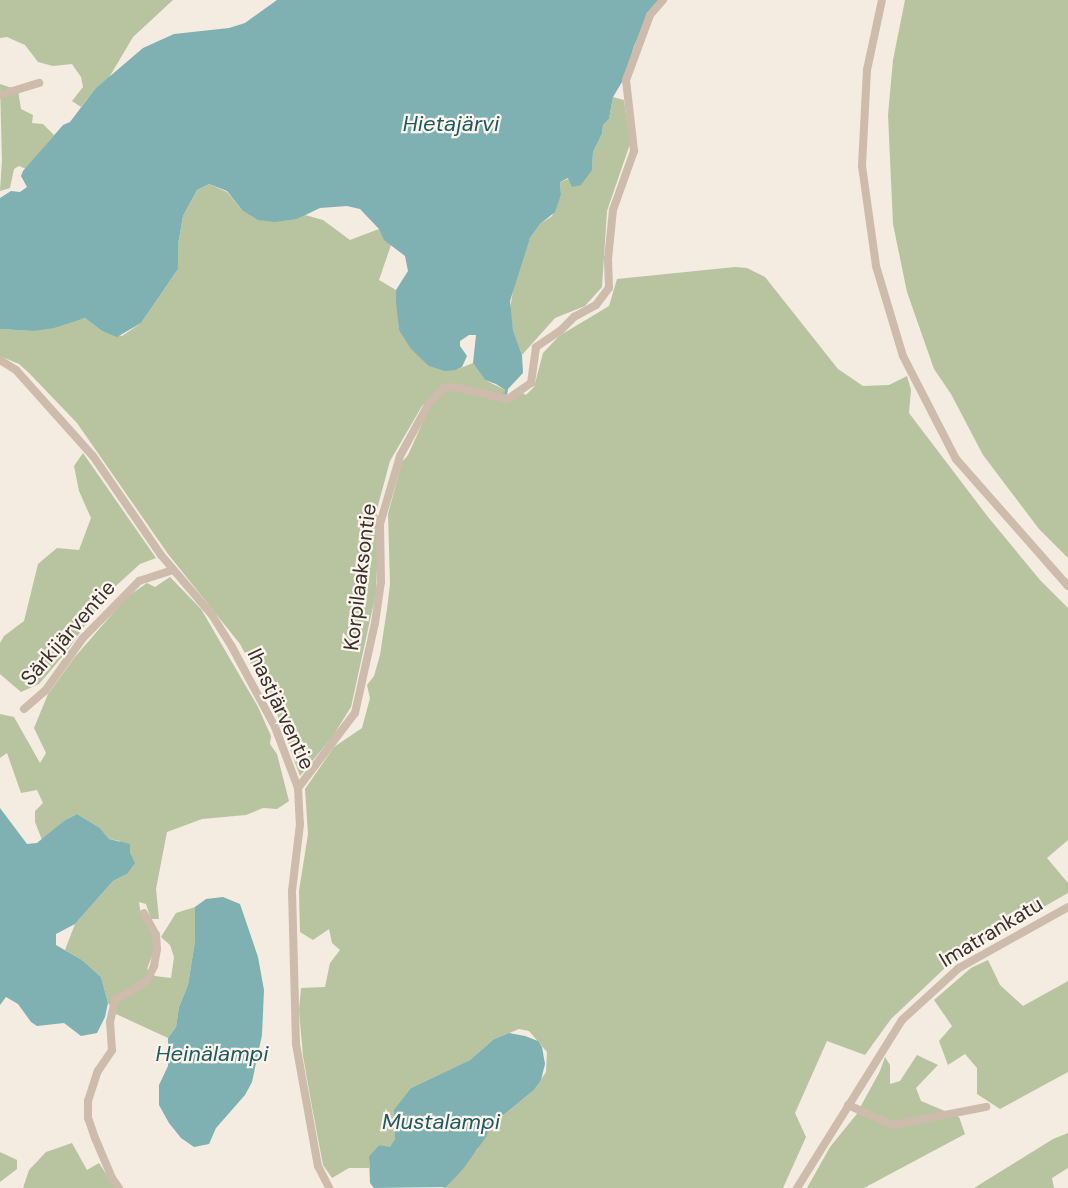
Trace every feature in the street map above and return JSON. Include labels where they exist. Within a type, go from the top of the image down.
[{"type":"street","name":"Korpilaaksontie","points":[[298,788],[355,713],[374,632],[381,582],[380,524],[400,456],[429,403],[444,388],[453,387],[508,399],[531,383],[536,347],[574,317],[596,305],[609,288],[608,259],[613,210],[634,151],[626,80],[650,15],[663,0]]},
{"type":"street","points":[[882,0],[867,70],[862,166],[876,266],[903,356],[956,459],[1068,586]]},
{"type":"street","points":[[0,95],[39,83]]},
{"type":"street","name":"Ihastjärventie","points":[[0,360],[16,370],[80,440],[173,570],[212,615],[275,727],[298,788],[300,824],[292,891],[296,1044],[318,1166],[328,1188]]},
{"type":"street","name":"Särkijärventie","points":[[24,709],[45,691],[83,638],[139,581],[173,570]]},
{"type":"street","name":"Imatrankatu","points":[[797,1188],[902,1020],[959,968],[1068,907]]},
{"type":"street","points":[[119,1188],[112,1178],[95,1138],[88,1118],[88,1101],[98,1071],[112,1050],[110,1022],[115,1000],[146,982],[154,966],[157,949],[156,935],[144,913]]},
{"type":"street","points":[[848,1105],[892,1125],[986,1107]]},
{"type":"green space","points":[[0,0],[173,0],[133,37],[107,81],[95,89],[81,107],[72,101],[83,87],[81,77],[72,64],[53,66],[38,62],[25,45],[7,37],[0,38]]},
{"type":"green space","points":[[905,0],[1068,0],[1068,558],[1039,529],[983,455],[951,394],[934,369],[907,292],[893,224],[888,115],[893,60]]},
{"type":"green space","points":[[0,84],[18,90],[21,109],[33,115],[32,123],[43,124],[54,135],[26,169],[19,166],[14,169],[10,188],[0,191],[2,160]]},
{"type":"green space","points":[[613,97],[624,100],[630,144],[607,211],[602,287],[585,306],[555,318],[522,355],[513,330],[510,309],[515,278],[530,238],[540,224],[552,216],[561,195],[560,182],[592,170],[593,152],[602,134],[603,125],[609,119]]},
{"type":"green space","points":[[209,184],[227,192],[242,210],[297,219],[305,215],[323,220],[350,240],[379,229],[391,245],[379,280],[396,290],[399,330],[456,370],[473,363],[485,380],[505,390],[506,394],[441,387],[422,406],[390,461],[376,513],[379,518],[376,593],[351,707],[333,736],[300,776],[277,714],[240,644],[168,554],[77,423],[19,364],[0,356],[0,329],[33,331],[85,318],[102,331],[122,336],[141,323],[178,269],[178,245],[183,216],[197,190]]},
{"type":"green space","points":[[735,267],[747,268],[765,277],[838,369],[863,386],[889,385],[907,376],[911,390],[909,413],[988,517],[1040,580],[1068,608],[1068,840],[1047,858],[1068,883],[1068,893],[982,942],[947,966],[891,1019],[865,1055],[827,1041],[795,1113],[806,1137],[783,1188],[443,1188],[477,1150],[490,1126],[534,1090],[546,1072],[547,1052],[529,1031],[519,1029],[494,1039],[470,1060],[411,1088],[396,1120],[395,1139],[390,1148],[379,1145],[369,1156],[369,1168],[349,1168],[332,1178],[323,1165],[303,1056],[299,1010],[301,988],[325,987],[330,963],[340,950],[332,943],[329,929],[313,940],[300,932],[299,891],[308,834],[305,789],[334,747],[362,728],[370,698],[367,685],[374,676],[380,655],[387,609],[390,584],[388,514],[402,462],[408,455],[431,404],[442,393],[451,389],[484,394],[507,403],[523,393],[526,395],[534,387],[543,353],[559,336],[609,306],[617,279]]},
{"type":"green space","points":[[83,453],[156,558],[140,564],[107,594],[67,651],[39,684],[21,692],[0,674],[0,643],[4,636],[24,621],[38,564],[57,548],[79,550],[91,518],[79,491],[74,466]]},
{"type":"green space","points":[[170,577],[201,609],[258,707],[271,736],[270,744],[277,754],[289,801],[277,809],[263,808],[246,815],[202,819],[167,832],[156,889],[159,919],[151,919],[146,904],[139,902],[141,915],[154,937],[153,953],[147,969],[155,976],[171,978],[174,957],[170,945],[161,937],[176,913],[195,907],[195,941],[188,985],[179,1007],[176,1027],[168,1038],[116,1014],[108,1003],[101,977],[82,960],[65,950],[75,924],[113,881],[127,874],[120,841],[109,839],[100,828],[77,814],[65,820],[42,840],[35,822],[35,811],[43,803],[37,790],[21,793],[7,753],[0,758],[0,714],[14,717],[40,763],[46,753],[34,728],[48,694],[74,658],[127,597],[147,583],[155,587]]},
{"type":"green space","points":[[988,960],[1000,985],[1023,1006],[1068,981],[1068,1072],[1000,1109],[977,1094],[977,1068],[965,1054],[948,1065],[939,1041],[952,1026],[934,1000],[971,968]]},
{"type":"green space","points":[[917,1055],[938,1065],[916,1088],[921,1101],[959,1117],[965,1134],[864,1188],[807,1188],[830,1147],[856,1115],[885,1057],[890,1065],[890,1084],[900,1081]]},
{"type":"green space","points":[[1068,1133],[1068,1168],[1052,1178],[1054,1188],[974,1188],[1053,1139]]},
{"type":"green space","points":[[72,1143],[87,1170],[99,1163],[115,1188],[23,1188],[29,1170],[46,1152]]},
{"type":"green space","points":[[0,1152],[17,1160],[17,1169],[0,1182]]},
{"type":"water","name":"Hietajärvi","points":[[277,0],[661,0],[645,22],[634,46],[625,77],[613,97],[609,119],[603,125],[602,134],[593,152],[592,170],[581,185],[572,187],[568,178],[560,182],[561,195],[555,212],[540,224],[530,238],[510,301],[513,330],[522,355],[523,373],[508,389],[507,395],[501,394],[505,393],[505,390],[485,380],[473,363],[476,335],[469,335],[460,341],[460,346],[467,356],[462,367],[456,370],[445,371],[429,366],[411,349],[399,330],[396,302],[396,290],[408,271],[405,256],[384,240],[379,229],[360,209],[347,206],[320,208],[297,219],[275,222],[258,220],[242,210],[227,191],[209,184],[197,190],[183,216],[178,245],[178,269],[141,323],[117,337],[102,331],[85,318],[54,328],[33,331],[0,329],[0,198],[11,191],[20,192],[27,187],[21,176],[23,171],[63,125],[70,122],[95,89],[143,48],[174,34],[229,28],[245,23]]},
{"type":"water","points":[[0,808],[27,844],[37,843],[65,820],[77,814],[100,828],[109,839],[130,844],[130,853],[135,863],[127,874],[113,881],[75,924],[56,934],[56,945],[82,960],[101,977],[108,1003],[105,1017],[97,1033],[81,1036],[64,1023],[37,1026],[31,1022],[18,1004],[6,997],[0,1005]]},
{"type":"water","name":"Heinälampi","points":[[223,897],[240,904],[258,957],[264,990],[262,1035],[252,1082],[245,1095],[216,1128],[209,1144],[194,1147],[181,1138],[169,1123],[159,1105],[159,1085],[168,1066],[168,1038],[176,1027],[179,1007],[188,985],[195,941],[195,907],[206,899]]},
{"type":"water","name":"Mustalampi","points":[[509,1033],[538,1041],[542,1047],[545,1064],[541,1080],[534,1090],[490,1126],[486,1137],[463,1169],[446,1187],[374,1188],[370,1183],[369,1156],[379,1145],[390,1147],[395,1139],[394,1110],[411,1088],[470,1060],[494,1039]]}]
